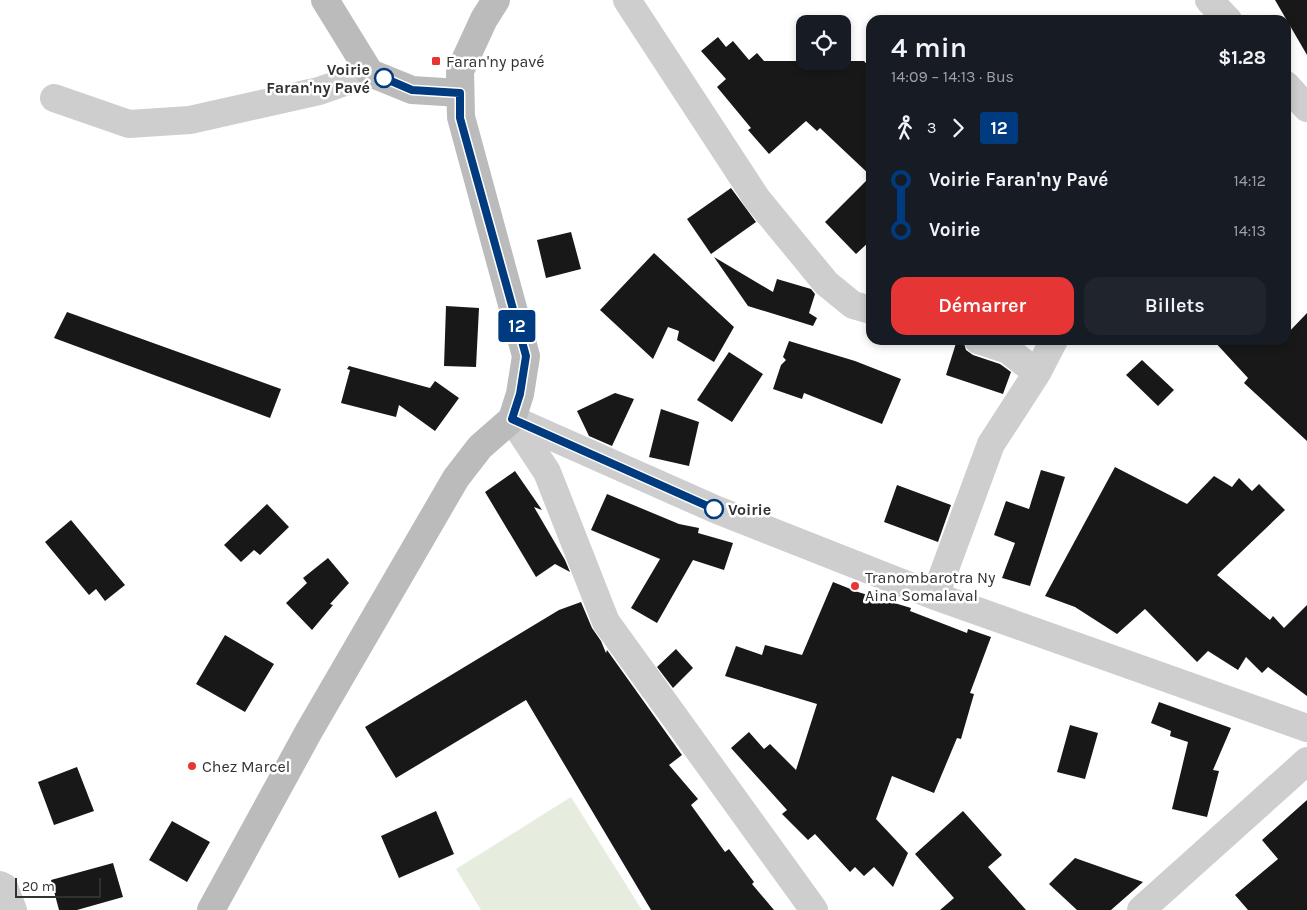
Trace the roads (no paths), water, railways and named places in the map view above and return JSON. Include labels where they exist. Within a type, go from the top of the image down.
[{"type":"main road","points":[[325,0],[370,73],[412,90],[460,93]]},
{"type":"main road","points":[[211,910],[309,731],[456,478],[480,447],[512,419],[520,394],[526,356],[460,118],[460,71],[484,19],[496,0]]},
{"type":"street","points":[[627,0],[757,198],[826,283],[854,305],[866,309]]},
{"type":"street","points":[[54,98],[129,124],[182,120],[319,91],[370,73]]},
{"type":"street","points":[[993,345],[1008,350],[1037,372]]},
{"type":"street","points":[[935,596],[991,444],[1037,372],[1051,345]]},
{"type":"street","points":[[512,419],[708,506],[935,596],[1307,728]]},
{"type":"street","points":[[512,419],[547,472],[606,622],[814,910]]},
{"type":"street","points":[[1141,910],[1307,761]]},
{"type":"street","points":[[0,885],[4,886],[13,910]]},
{"type":"place","name":"Faran'ny pavé","points":[[436,61]]},
{"type":"place","name":"Voirie Faran'ny Pavé","points":[[384,78]]},
{"type":"place","name":"Voirie","points":[[714,509]]},
{"type":"place","name":"Tranombarotra Ny Aina Somalaval","points":[[855,586]]},
{"type":"place","name":"Chez Marcel","points":[[192,766]]}]
